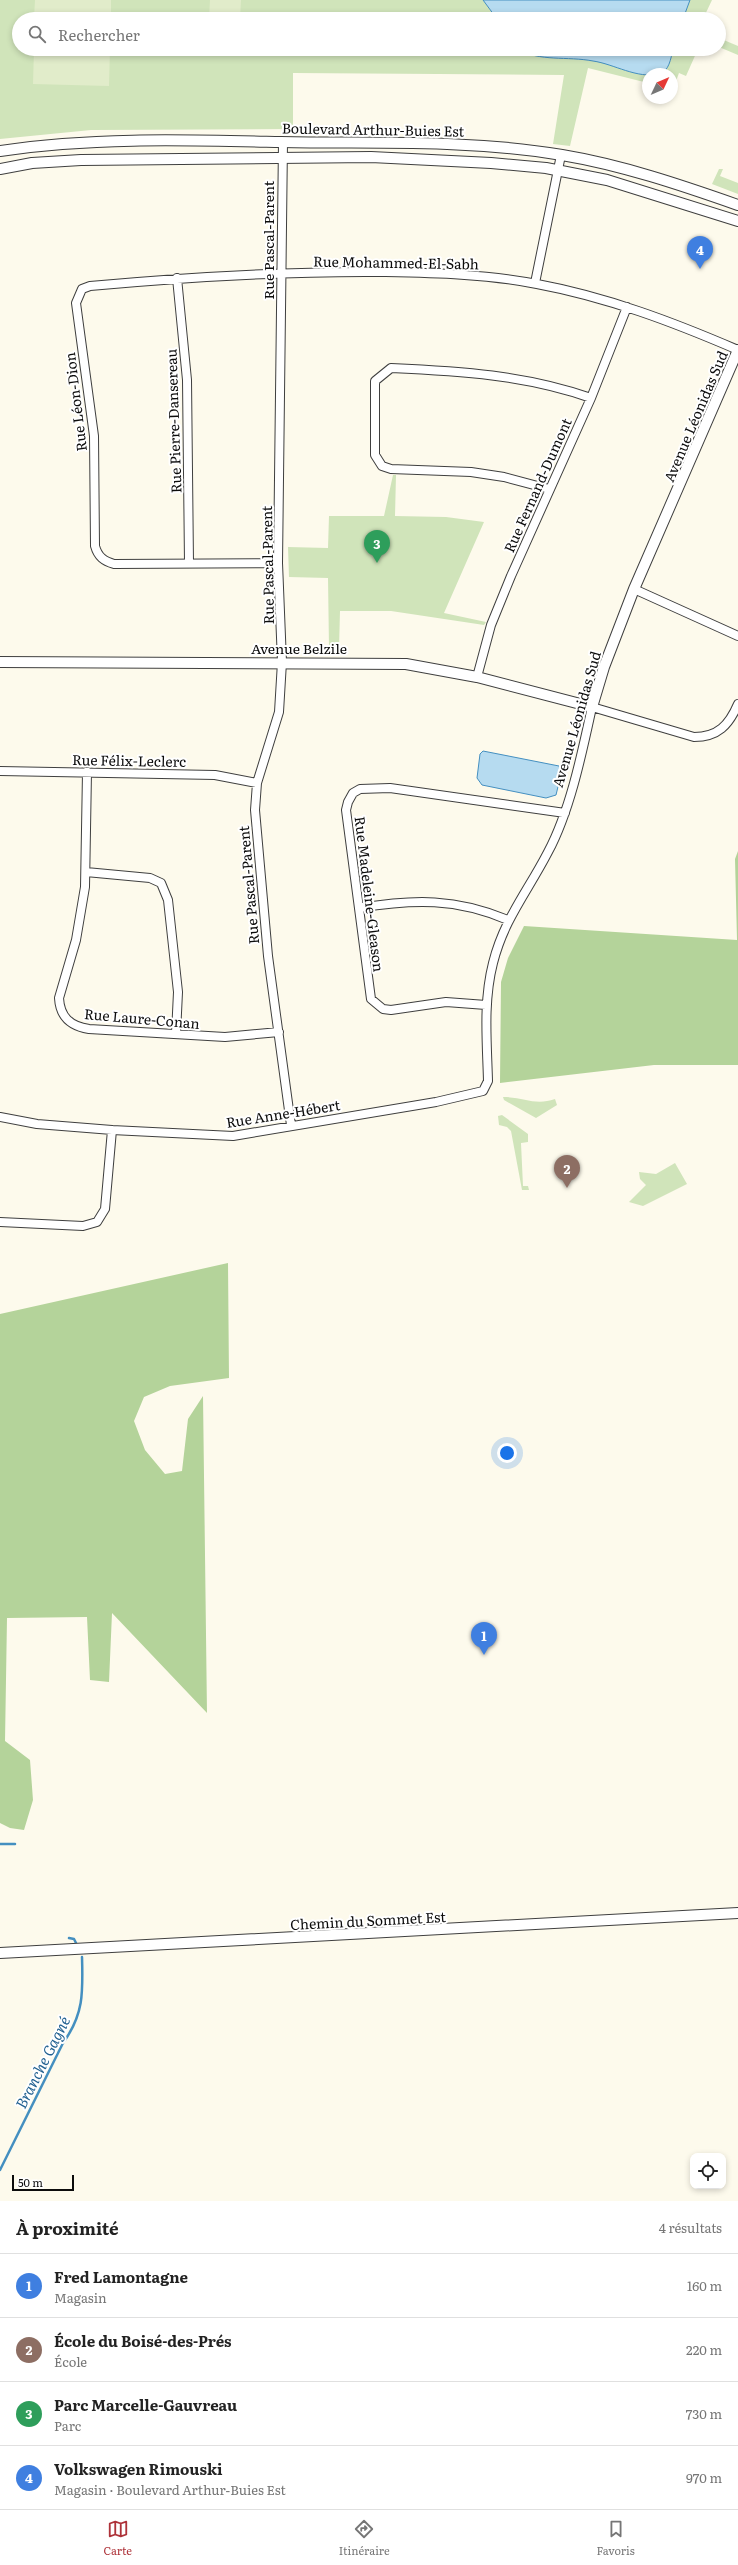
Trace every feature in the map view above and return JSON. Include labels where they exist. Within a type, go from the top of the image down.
[{"type":"street","name":"Boulevard Arthur-Buies Est","points":[[0,151],[32,146],[88,143],[227,140],[283,142],[438,143],[492,146],[562,155],[679,185],[738,205]]},
{"type":"street","name":"Rue Pascal-Parent","points":[[283,142],[278,563],[282,662],[278,718],[257,784],[254,810],[262,891],[291,1125]]},
{"type":"street","points":[[535,283],[562,155]]},
{"type":"street","name":"Boulevard Arthur-Buies Est","points":[[0,169],[32,163],[81,160],[282,160],[371,158],[491,162],[558,170],[607,180],[738,221]]},
{"type":"street","name":"Rue Léon-Dion","points":[[278,563],[114,564],[102,558],[96,549],[94,436],[76,303],[79,293],[90,286],[177,278],[281,273]]},
{"type":"street","name":"Rue Mohammed-El-Sabh","points":[[281,273],[443,273],[535,283],[627,307],[672,322],[738,350]]},
{"type":"street","name":"Rue Pierre-Dansereau","points":[[177,278],[186,380],[189,563]]},
{"type":"street","name":"Rue Fernand-Dumont","points":[[477,677],[491,624],[549,489],[591,398],[627,307]]},
{"type":"street","name":"Avenue Léonidas Sud","points":[[473,1094],[483,1091],[488,1081],[486,1005],[492,965],[508,920],[548,853],[565,813],[592,707],[604,667],[634,589],[738,350]]},
{"type":"street","points":[[549,489],[504,477],[471,472],[391,469],[382,466],[375,455],[375,381],[391,368],[466,372],[546,383],[591,398]]},
{"type":"street","points":[[634,589],[738,636]]},
{"type":"street","name":"Avenue Belzile","points":[[0,662],[282,662],[406,664],[477,677],[592,707]]},
{"type":"street","points":[[592,707],[694,737],[707,737],[718,732],[728,724],[738,704]]},
{"type":"street","name":"Rue Félix-Leclerc","points":[[0,771],[215,775],[257,784]]},
{"type":"street","name":"Rue Laure-Conan","points":[[87,772],[86,872],[77,934],[59,998],[61,1012],[70,1023],[82,1028],[233,1037],[279,1032]]},
{"type":"street","name":"Rue Madeleine-Gleason","points":[[486,1005],[446,1002],[392,1010],[376,1006],[371,999],[346,810],[348,802],[353,793],[360,789],[390,788],[565,813]]},
{"type":"street","points":[[86,872],[150,878],[164,888],[168,900],[178,992],[176,1034]]},
{"type":"street","points":[[359,908],[420,901],[436,901],[472,907],[508,920]]},
{"type":"street","name":"Rue Anne-Hébert","points":[[0,1117],[37,1124],[112,1130],[233,1136],[473,1094]]},
{"type":"street","points":[[0,1222],[83,1226],[97,1222],[106,1209],[112,1130]]},
{"type":"street","name":"Chemin du Sommet Est","points":[[0,1953],[738,1913]]},
{"type":"green space","points":[[0,0],[712,0],[706,12],[12,12],[12,56],[695,56],[686,76],[679,73],[678,76],[678,68],[642,68],[642,82],[588,68],[570,146],[553,144],[564,75],[293,73],[293,129],[91,130],[0,139]]},
{"type":"green space","points":[[35,0],[111,0],[111,12],[34,12]]},
{"type":"green space","points":[[210,0],[241,0],[240,12],[209,12]]},
{"type":"green space","points":[[726,41],[738,46],[738,55],[726,50]]},
{"type":"green space","points":[[34,56],[110,56],[109,86],[33,84]]},
{"type":"green space","points":[[719,169],[723,169],[720,176],[738,183],[738,194],[712,184]]},
{"type":"green space","points":[[393,475],[396,475],[395,516],[446,517],[484,522],[444,613],[486,622],[484,625],[391,611],[340,611],[339,649],[329,648],[328,578],[289,577],[288,547],[328,548],[329,516],[384,516]]},
{"type":"green space","points":[[738,851],[738,1065],[654,1065],[500,1083],[501,982],[508,958],[524,926],[737,940],[735,859]]},
{"type":"green space","points":[[503,1097],[541,1102],[555,1099],[557,1105],[536,1118],[504,1100]]},
{"type":"green space","points":[[502,1115],[528,1134],[528,1142],[521,1143],[523,1186],[528,1186],[529,1190],[522,1190],[511,1131],[507,1127],[499,1125],[498,1116]]},
{"type":"green space","points":[[675,1163],[687,1184],[643,1206],[629,1202],[646,1185],[640,1179],[639,1172],[656,1174]]},
{"type":"green space","points":[[228,1263],[229,1378],[170,1386],[144,1397],[134,1421],[145,1450],[165,1474],[182,1471],[188,1419],[203,1396],[207,1713],[112,1613],[109,1682],[90,1680],[87,1617],[7,1618],[5,1741],[30,1760],[33,1800],[24,1830],[10,1828],[0,1823],[0,1314]]},
{"type":"water","points":[[483,0],[690,0],[686,12],[492,12]]},
{"type":"water","points":[[535,56],[671,56],[667,68],[642,68],[642,74],[593,61]]},
{"type":"water","points":[[483,751],[559,766],[562,770],[556,795],[546,798],[482,785],[477,778],[480,754]]},
{"type":"waterway","name":"Branche Gagné","points":[[0,1844],[15,1844]]},
{"type":"waterway","name":"Branche Gagné","points":[[69,1938],[74,1939],[76,1943]]},
{"type":"waterway","name":"Branche Gagné","points":[[0,2170],[79,2012],[82,1992],[82,1957]]},
{"type":"place","name":"Volkswagen Rimouski","points":[[700,269]]},
{"type":"place","name":"Parc Marcelle-Gauvreau","points":[[377,563]]},
{"type":"place","name":"École du Boisé-des-Prés","points":[[567,1188]]},
{"type":"place","name":"Fred Lamontagne","points":[[484,1655]]}]
